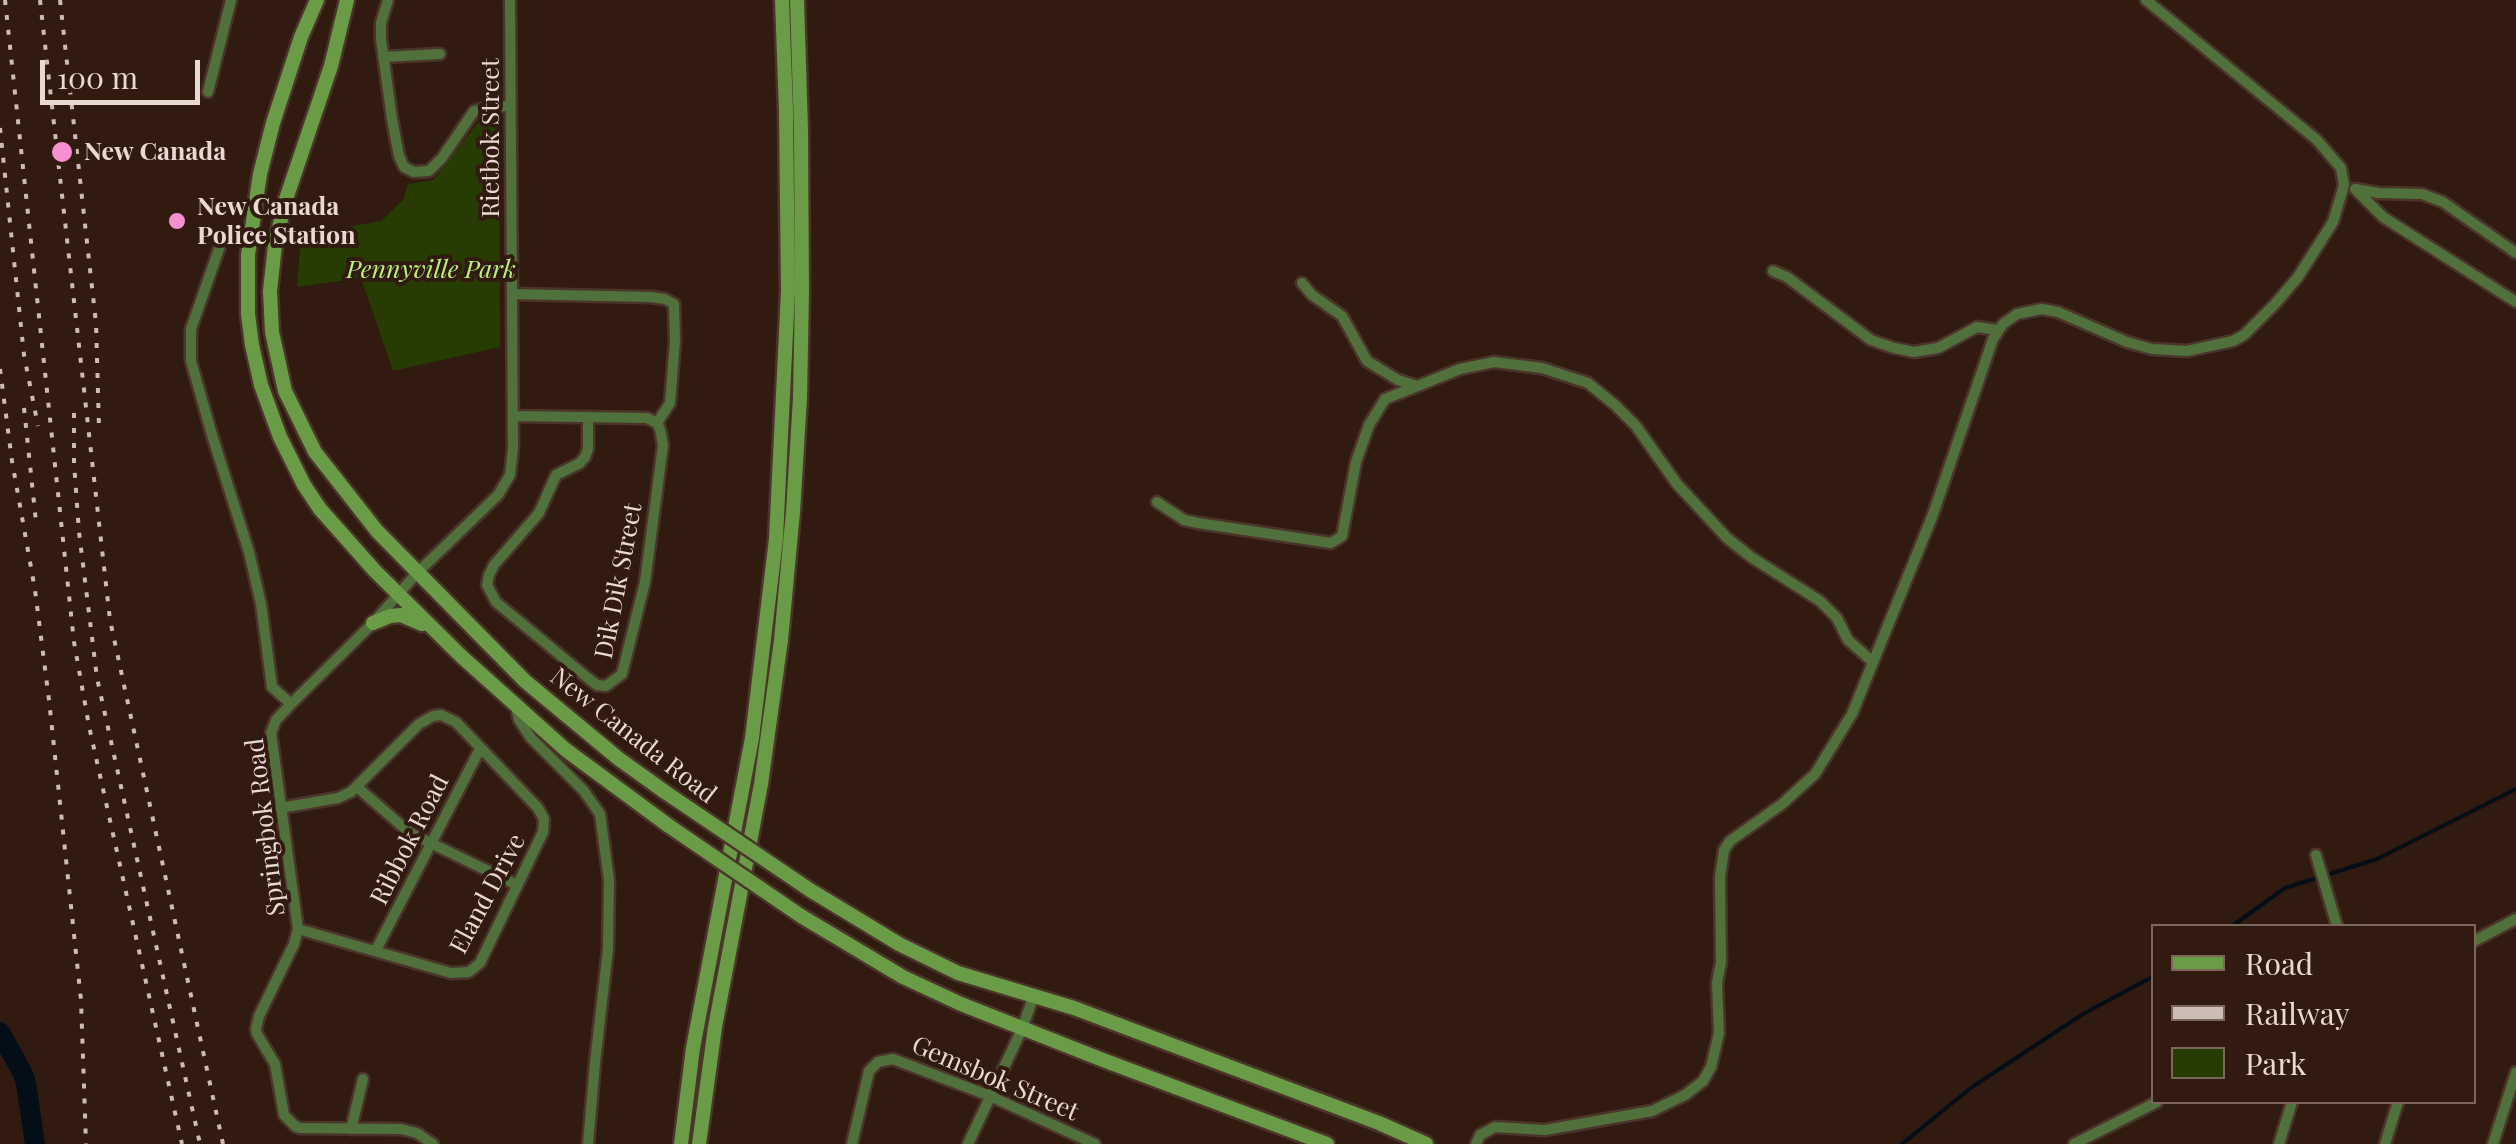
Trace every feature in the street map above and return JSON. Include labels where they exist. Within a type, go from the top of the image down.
[{"type":"main road","name":"New Canada Road","points":[[316,0],[260,174],[248,255],[250,329],[270,414],[298,474],[340,534],[436,631],[578,760],[802,916],[903,977],[1022,1028],[1328,1144]]},
{"type":"main road","name":"New Canada Road","points":[[347,0],[331,66],[279,227],[270,291],[280,377],[306,437],[367,520],[525,681],[619,759],[876,931],[941,966],[1156,1038],[1426,1144]]},
{"type":"main road","points":[[681,1144],[694,1048],[752,738],[776,539],[788,290],[782,0]]},
{"type":"main road","points":[[699,1144],[715,1027],[770,724],[793,512],[802,272],[797,0]]},
{"type":"main road","points":[[372,623],[401,615],[436,631]]},
{"type":"street","points":[[208,92],[230,0]]},
{"type":"street","points":[[388,0],[381,23],[383,57],[401,163],[421,172],[432,169],[474,111],[511,106]]},
{"type":"street","name":"Rietbok Street","points":[[400,592],[504,488],[513,460],[510,0]]},
{"type":"street","points":[[2146,0],[2318,140],[2341,168],[2350,187],[2382,217],[2516,302]]},
{"type":"street","points":[[383,57],[440,54]]},
{"type":"street","points":[[2350,187],[2379,193],[2422,194],[2444,202],[2516,253]]},
{"type":"street","points":[[1476,1144],[1480,1135],[1495,1128],[1545,1130],[1668,1105],[1685,1096],[1711,1068],[1718,1034],[1720,877],[1724,850],[1820,768],[1852,714],[1932,516],[1998,330],[2017,314],[2042,309],[2152,350],[2186,352],[2233,341],[2262,318],[2298,277],[2334,222],[2350,187]]},
{"type":"street","points":[[220,246],[190,329],[190,362],[250,552],[272,687],[291,704]]},
{"type":"street","points":[[1773,271],[1787,277],[1870,340],[1894,348],[1914,352],[1938,348],[1978,327],[1998,330]]},
{"type":"street","points":[[1302,284],[1342,316],[1367,361],[1398,380],[1415,385]]},
{"type":"street","points":[[512,294],[665,299],[674,304],[675,341],[670,404],[656,424],[647,418],[513,416]]},
{"type":"street","points":[[1157,502],[1184,520],[1332,543],[1342,536],[1356,462],[1376,412],[1386,399],[1460,368],[1494,362],[1542,368],[1588,383],[1636,426],[1678,484],[1727,538],[1820,601],[1837,618],[1848,640],[1873,662]]},
{"type":"street","name":"Dik Dik Street","points":[[588,418],[588,449],[584,457],[556,476],[539,513],[494,565],[487,580],[496,602],[601,686],[622,674],[645,582],[663,446],[656,424]]},
{"type":"street","name":"Springbok Road","points":[[298,929],[271,734],[276,720],[400,592]]},
{"type":"street","points":[[516,706],[530,738],[584,791],[600,814],[609,880],[608,949],[588,1144]]},
{"type":"street","name":"Eland Drive","points":[[280,808],[338,798],[357,787],[411,731],[432,716],[444,716],[454,720],[544,819],[543,832],[480,963],[473,970],[451,973],[298,929]]},
{"type":"street","name":"Ribbok Road","points":[[376,950],[480,750]]},
{"type":"street","points":[[357,787],[410,834],[517,886]]},
{"type":"street","points":[[2316,855],[2336,924]]},
{"type":"street","points":[[2476,939],[2516,919]]},
{"type":"street","points":[[298,929],[256,1029],[275,1064],[284,1115],[300,1128],[408,1130],[433,1144]]},
{"type":"street","points":[[968,1144],[1034,995]]},
{"type":"street","name":"Gemsbok Street","points":[[852,1144],[868,1074],[878,1062],[893,1058],[990,1096],[1095,1144]]},
{"type":"street","points":[[2492,1144],[2516,1072]]},
{"type":"street","points":[[350,1128],[363,1079]]},
{"type":"street","points":[[2074,1144],[2153,1104]]},
{"type":"street","points":[[2279,1144],[2291,1104]]},
{"type":"street","points":[[2385,1144],[2397,1104]]},
{"type":"green space","name":"Pennyville Park","points":[[480,120],[499,128],[500,347],[393,371],[361,278],[297,287],[301,235],[381,221],[403,200],[408,184],[433,180]]},
{"type":"waterway","points":[[2235,924],[2285,888],[2377,859],[2516,789]]},
{"type":"waterway","points":[[1902,1144],[1972,1087],[2083,1014],[2151,978]]},
{"type":"waterway","points":[[0,1032],[26,1083],[35,1144]]},
{"type":"waterway","points":[[0,1050],[22,1072]]},
{"type":"railway","points":[[5,0],[74,642],[89,726],[182,1144]]},
{"type":"railway","points":[[40,0],[110,620],[223,1144]]},
{"type":"railway","points":[[60,0],[96,323],[99,428]]},
{"type":"railway","points":[[0,128],[24,355],[38,426]]},
{"type":"railway","points":[[0,369],[49,700],[81,1000],[86,1144]]},
{"type":"railway","points":[[24,408],[36,522]]},
{"type":"railway","points":[[74,413],[79,532],[97,678],[200,1144]]},
{"type":"place","name":"New Canada","points":[[62,152]]},
{"type":"place","name":"New Canada Police Station","points":[[177,221]]}]
